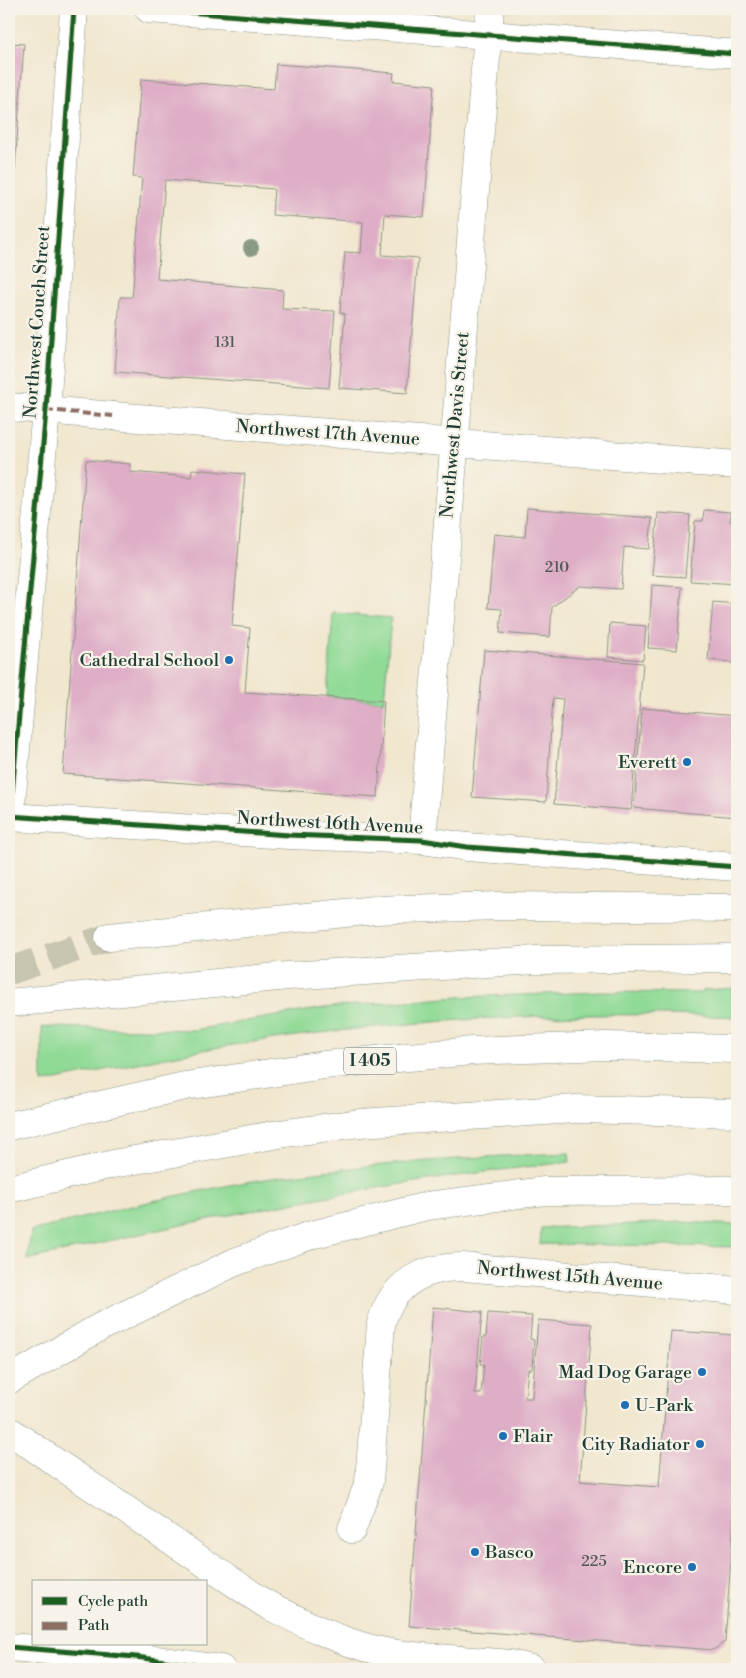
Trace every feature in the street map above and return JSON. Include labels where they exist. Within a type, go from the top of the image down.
[{"type":"main road","name":"Northwest Couch Street","points":[[9,816],[46,410],[74,9]]},
{"type":"main road","points":[[148,9],[489,22],[737,54]]},
{"type":"main road","name":"Northwest Davis Street","points":[[422,840],[453,443],[489,22]]},
{"type":"main road","name":"Northwest 17th Avenue","points":[[9,407],[737,465]]},
{"type":"main road","name":"Northwest 16th Avenue","points":[[9,816],[289,836],[422,840],[468,847],[737,867]]},
{"type":"main road","points":[[110,938],[375,910],[499,906],[737,908]]},
{"type":"main road","points":[[9,1003],[288,976],[536,960],[737,958]]},
{"type":"main road","name":"I 405","points":[[9,1126],[185,1086],[324,1065],[472,1051],[520,1049],[606,1046],[737,1049]]},
{"type":"main road","points":[[9,1189],[123,1163],[279,1134],[360,1123],[576,1109],[737,1113]]},
{"type":"main road","points":[[9,1380],[100,1328],[235,1262],[312,1235],[428,1206],[545,1191],[737,1190]]},
{"type":"main road","name":"Northwest 15th Avenue","points":[[352,1529],[369,1482],[382,1324],[386,1308],[394,1294],[406,1284],[424,1273],[442,1267],[463,1267],[737,1290]]},
{"type":"main road","points":[[11,1432],[264,1603],[327,1634],[359,1646],[453,1665],[511,1664],[532,1669]]},
{"type":"main road","points":[[9,1646],[136,1657],[220,1669]]},
{"type":"green space","points":[[333,613],[391,618],[384,701],[327,697]]},
{"type":"green space","points":[[737,988],[737,1017],[675,1015],[550,1016],[363,1028],[214,1048],[42,1083],[42,1027],[194,1030],[330,1007],[459,997],[604,992],[702,993],[704,990]]},
{"type":"green space","points":[[569,1153],[570,1162],[433,1179],[297,1202],[162,1229],[27,1260],[31,1231],[208,1189],[244,1182],[379,1165]]},
{"type":"green space","points":[[683,1222],[737,1225],[737,1247],[540,1244],[541,1228]]},
{"type":"building","points":[[9,43],[24,44],[13,194],[9,194]]},
{"type":"building","points":[[276,64],[394,73],[393,81],[434,85],[424,217],[385,214],[382,255],[418,258],[407,393],[339,388],[345,314],[340,312],[345,252],[361,253],[363,222],[272,215],[274,189],[165,180],[157,279],[283,290],[282,309],[335,311],[329,388],[115,372],[120,297],[132,297],[134,277],[142,178],[133,177],[141,79],[274,89]]},
{"type":"building","points":[[9,205],[15,206],[10,267],[9,267]]},
{"type":"building","name":"Cathedral School","points":[[86,460],[130,464],[130,472],[191,477],[192,469],[245,474],[232,626],[250,628],[245,692],[384,701],[378,797],[63,774]]},
{"type":"building","points":[[527,508],[652,518],[649,549],[624,547],[621,589],[580,586],[552,607],[550,637],[500,633],[502,609],[488,608],[494,534],[525,537]]},
{"type":"building","points":[[704,510],[731,512],[730,522],[737,522],[737,584],[690,581],[695,521],[703,521]]},
{"type":"building","points":[[658,513],[690,515],[685,577],[652,575]]},
{"type":"building","points":[[652,585],[682,587],[677,650],[648,648]]},
{"type":"building","points":[[713,602],[737,604],[737,668],[730,662],[708,660]]},
{"type":"building","points":[[610,623],[646,626],[643,660],[608,657]]},
{"type":"building","points":[[484,650],[643,663],[631,810],[554,804],[563,699],[553,698],[546,802],[472,797]]},
{"type":"building","name":"Everett","points":[[642,708],[737,716],[737,817],[634,808]]},
{"type":"building","points":[[433,1307],[482,1312],[475,1394],[481,1394],[484,1364],[480,1364],[483,1337],[486,1337],[488,1313],[532,1316],[530,1339],[534,1340],[532,1369],[528,1369],[525,1398],[532,1398],[538,1320],[592,1324],[580,1481],[659,1487],[671,1331],[737,1335],[737,1475],[725,1642],[713,1650],[409,1626]]},
{"type":"tunnel","points":[[9,971],[109,937]]},
{"type":"marked path","points":[[46,410],[113,416]]},
{"type":"cycle path","points":[[9,877],[10,816],[46,410],[74,9]]},
{"type":"cycle path","points":[[149,9],[737,54]]},
{"type":"cycle path","points":[[9,816],[289,835],[422,840],[467,847],[737,867]]},
{"type":"cycle path","points":[[9,1647],[136,1657],[221,1669]]},
{"type":"place","name":"Cathedral School","points":[[229,660]]},
{"type":"place","name":"Everett","points":[[687,762]]},
{"type":"place","name":"Mad Dog Garage","points":[[702,1372]]},
{"type":"place","name":"U-Park","points":[[625,1405]]},
{"type":"place","name":"Flair","points":[[503,1436]]},
{"type":"place","name":"City Radiator","points":[[700,1444]]},
{"type":"place","name":"Basco","points":[[475,1552]]},
{"type":"place","name":"Encore","points":[[692,1567]]}]
